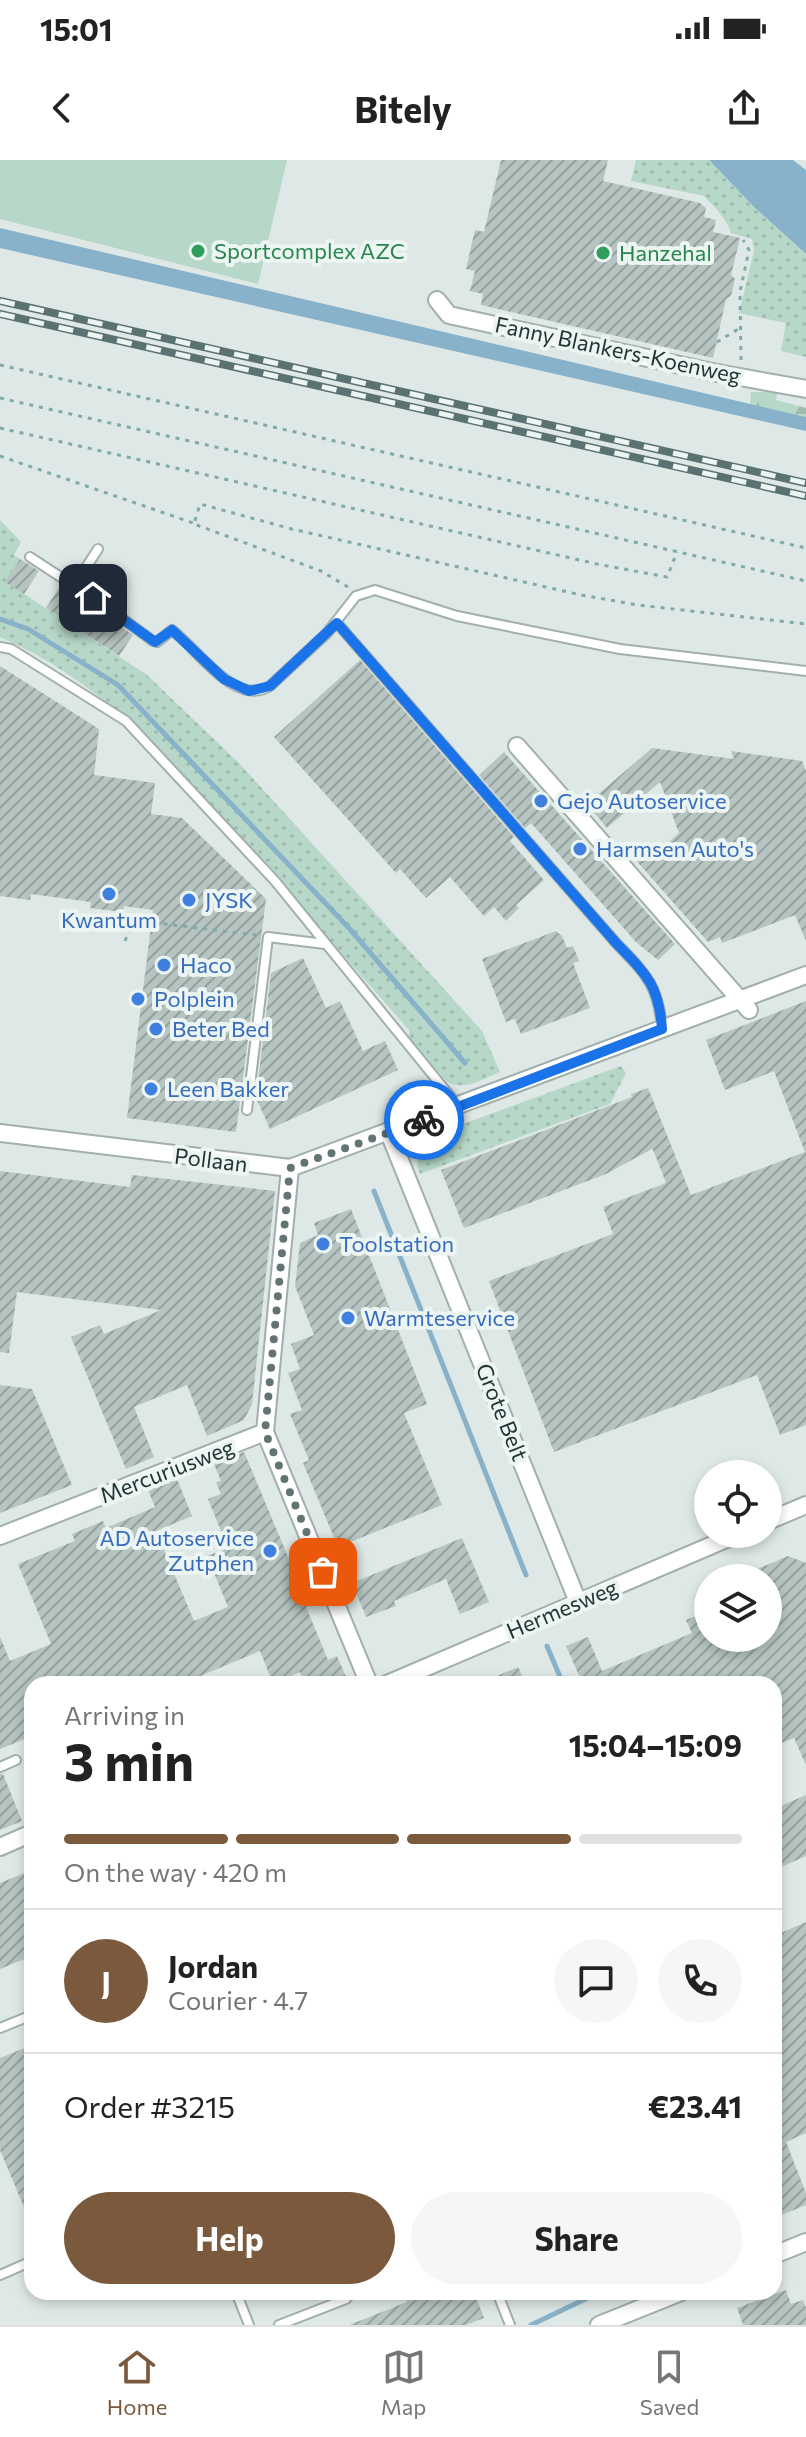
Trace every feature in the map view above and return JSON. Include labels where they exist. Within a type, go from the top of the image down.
[{"type":"street","name":"Fanny Blankers-Koenweg","points":[[437,300],[449,315],[712,372],[806,389]]},
{"type":"street","points":[[517,746],[745,1005]]},
{"type":"street","name":"Pollaan","points":[[0,1133],[290,1168],[662,1029],[745,1005],[806,975]]},
{"type":"street","name":"Grote Belt","points":[[389,1133],[578,1602]]},
{"type":"street","points":[[290,1168],[265,1432],[366,1676]]},
{"type":"street","name":"Mercuriusweg","points":[[0,1536],[265,1432]]},
{"type":"street","points":[[782,1515],[806,1505]]},
{"type":"street","name":"Hermesweg","points":[[406,1676],[705,1548]]},
{"type":"street","points":[[0,1847],[24,1836]]},
{"type":"street","points":[[782,2252],[806,2242]]},
{"type":"street","points":[[599,2325],[661,2300]]},
{"type":"lane","points":[[74,586],[98,549]]},
{"type":"lane","points":[[30,557],[153,641],[157,642],[172,630],[224,679],[249,691],[270,686],[337,623],[356,596],[375,590],[457,616],[620,649],[806,671]]},
{"type":"lane","points":[[337,623],[648,976],[662,1029]]},
{"type":"lane","points":[[0,647],[11,649],[126,721],[275,881],[459,1107]]},
{"type":"lane","points":[[247,1110],[268,937],[326,944]]},
{"type":"lane","points":[[0,1767],[16,1760]]},
{"type":"lane","points":[[0,2028],[24,2018]]},
{"type":"lane","points":[[0,2275],[24,2264]]},
{"type":"lane","points":[[239,2300],[249,2325]]},
{"type":"lane","points":[[279,2325],[343,2300]]},
{"type":"lane","points":[[500,2300],[510,2325]]},
{"type":"path","points":[[743,240],[747,242],[749,250],[740,292],[742,348],[739,353],[744,377]]},
{"type":"path","points":[[717,342],[740,328]]},
{"type":"path","points":[[0,365],[806,548]]},
{"type":"path","points":[[0,398],[806,581]]},
{"type":"path","points":[[0,428],[610,567],[667,577],[677,552]]},
{"type":"path","points":[[0,456],[321,571],[337,579],[356,596]]},
{"type":"path","points":[[194,524],[200,504],[292,529],[581,595],[638,605],[806,624]]},
{"type":"path","points":[[125,941],[131,926],[140,921],[268,937]]},
{"type":"green space","name":"Sportcomplex AZC","points":[[0,160],[287,160],[258,284],[0,219]]},
{"type":"green space","points":[[636,160],[709,160],[754,207],[806,254],[806,357],[781,351],[786,323],[739,313],[754,251],[752,239],[731,233],[716,208],[704,196],[631,181]]},
{"type":"green space","points":[[778,387],[776,400],[806,408],[806,417],[750,404],[751,392],[767,392]]},
{"type":"green space","points":[[0,520],[21,542],[14,555],[20,559],[6,582],[147,675],[239,763],[482,1031],[500,1072],[466,1085],[446,1081],[409,1038],[409,1030],[228,825],[140,732],[75,679],[39,656],[0,637]]},
{"type":"green space","points":[[621,1066],[626,1073],[610,1104],[420,1174],[417,1165],[422,1139]]},
{"type":"water","points":[[709,160],[793,160],[806,170],[806,254],[754,207]]},
{"type":"water","points":[[0,228],[806,417],[806,431],[0,248]]},
{"type":"building","name":"Hanzehal","points":[[501,160],[608,160],[603,181],[700,203],[706,208],[704,217],[716,220],[713,232],[740,238],[731,275],[735,279],[731,296],[726,299],[713,358],[481,305],[483,294],[470,291],[475,271],[466,269],[475,230],[484,232]]},
{"type":"building","points":[[20,559],[39,571],[24,594],[5,582]]},
{"type":"building","points":[[61,585],[133,635],[119,656],[46,608]]},
{"type":"building","points":[[360,660],[514,837],[510,841],[544,880],[516,905],[519,908],[506,921],[494,907],[484,916],[450,877],[426,898],[400,869],[396,873],[274,737]]},
{"type":"building","points":[[0,666],[99,729],[94,775],[155,783],[151,814],[182,818],[266,899],[236,1132],[127,1118],[153,910],[124,906],[123,912],[90,908],[91,902],[31,894],[30,900],[0,896]]},
{"type":"building","points":[[652,748],[734,759],[731,751],[802,761],[806,771],[806,941],[795,915],[722,943],[720,937],[708,942],[634,858],[650,844],[657,853],[679,833],[660,782],[607,828],[587,804]]},
{"type":"building","points":[[504,752],[675,944],[658,960],[636,942],[531,823],[525,828],[479,775]]},
{"type":"building","points":[[556,931],[567,948],[573,946],[579,961],[573,963],[590,1008],[521,1034],[515,1019],[506,1022],[482,959]]},
{"type":"building","points":[[303,958],[326,1008],[340,1001],[363,1051],[385,1041],[398,1070],[270,1129],[256,1098],[271,973]]},
{"type":"building","points":[[806,1001],[806,1425],[780,1435],[757,1375],[554,1452],[489,1281],[613,1234],[603,1207],[666,1183],[654,1152],[652,1149],[606,1174],[464,1228],[441,1170],[632,1097],[631,1094],[648,1088],[691,1195],[805,1152],[774,1071],[725,1090],[706,1040]]},
{"type":"building","points":[[0,1171],[130,1187],[132,1175],[275,1191],[252,1404],[244,1420],[207,1436],[187,1385],[134,1407],[154,1457],[126,1469],[71,1337],[100,1325],[104,1334],[161,1310],[17,1292],[9,1353],[0,1352]]},
{"type":"building","points":[[351,1209],[427,1404],[404,1413],[442,1505],[338,1547],[303,1463],[309,1460],[290,1414],[302,1410],[288,1373],[300,1369],[291,1344],[314,1335],[295,1286],[300,1243],[318,1235],[314,1223]]},
{"type":"building","points":[[0,1385],[32,1389],[72,1485],[0,1513]]},
{"type":"building","points":[[244,1452],[294,1571],[300,1568],[315,1603],[306,1607],[328,1660],[337,1656],[346,1676],[302,1676],[300,1672],[291,1676],[270,1676],[260,1651],[200,1676],[24,1676],[24,1739],[0,1749],[0,1637],[10,1661],[51,1644],[18,1564],[75,1541],[72,1534],[103,1521],[106,1528],[155,1507],[148,1490],[177,1479],[192,1516],[156,1531],[194,1621],[228,1607],[207,1556],[228,1548],[208,1499],[221,1494],[216,1482],[221,1481],[214,1464]]},
{"type":"building","points":[[462,1538],[489,1602],[460,1614],[446,1579],[394,1601],[396,1606],[366,1617],[352,1583]]},
{"type":"building","points":[[788,1556],[806,1563],[806,1765],[794,1738],[782,1743],[782,1676],[579,1676],[566,1646],[588,1637],[602,1671],[692,1633],[686,1620],[694,1617],[694,1652],[782,1652],[782,1564],[769,1564]]},
{"type":"building","points":[[518,1667],[522,1676],[497,1676]]},
{"type":"building","points":[[0,1774],[3,1774],[22,1821],[0,1830]]},
{"type":"building","points":[[806,1795],[806,1856],[782,1866],[782,1806]]},
{"type":"building","points":[[24,1873],[24,1959],[0,1969],[0,1883]]},
{"type":"building","points":[[806,1922],[806,2133],[786,2142],[806,2193],[806,2205],[782,2215],[782,1932]]},
{"type":"building","points":[[24,2048],[24,2207],[0,2150],[0,2058]]},
{"type":"building","points":[[786,2290],[791,2304],[803,2300],[806,2325],[743,2325],[737,2308],[759,2300],[782,2300],[782,2291]]},
{"type":"building","points":[[477,2300],[484,2318],[466,2325],[349,2325],[407,2302]]},
{"type":"waterway","points":[[0,619],[28,629],[118,685],[348,927],[465,1063]]},
{"type":"waterway","points":[[374,1191],[526,1575]]},
{"type":"waterway","points":[[547,1646],[560,1676]]},
{"type":"waterway","points":[[531,2325],[583,2300]]},
{"type":"railway","points":[[0,301],[806,483]]},
{"type":"railway","points":[[0,314],[806,496]]},
{"type":"way so far","points":[[323,1572],[265,1432],[290,1168],[424,1120]]},
{"type":"place","name":"Sportcomplex AZC","points":[[198,251]]},
{"type":"place","name":"Hanzehal","points":[[603,253]]},
{"type":"place","name":"Gejo Autoservice","points":[[541,801]]},
{"type":"place","name":"Harmsen Auto's","points":[[580,849]]},
{"type":"place","name":"Kwantum","points":[[109,894]]},
{"type":"place","name":"JYSK","points":[[189,900]]},
{"type":"place","name":"Haco","points":[[164,965]]},
{"type":"place","name":"Polplein","points":[[138,999]]},
{"type":"place","name":"Beter Bed","points":[[156,1029]]},
{"type":"place","name":"Leen Bakker","points":[[151,1089]]},
{"type":"place","name":"Toolstation","points":[[323,1244]]},
{"type":"place","name":"Warmteservice","points":[[348,1318]]},
{"type":"place","name":"AD Autoservice Zutphen","points":[[270,1551]]},
{"type":"route","points":[[93,598],[155,642],[172,630],[224,679],[249,691],[270,686],[337,623],[648,976],[655,991],[662,1029],[424,1120]]}]
